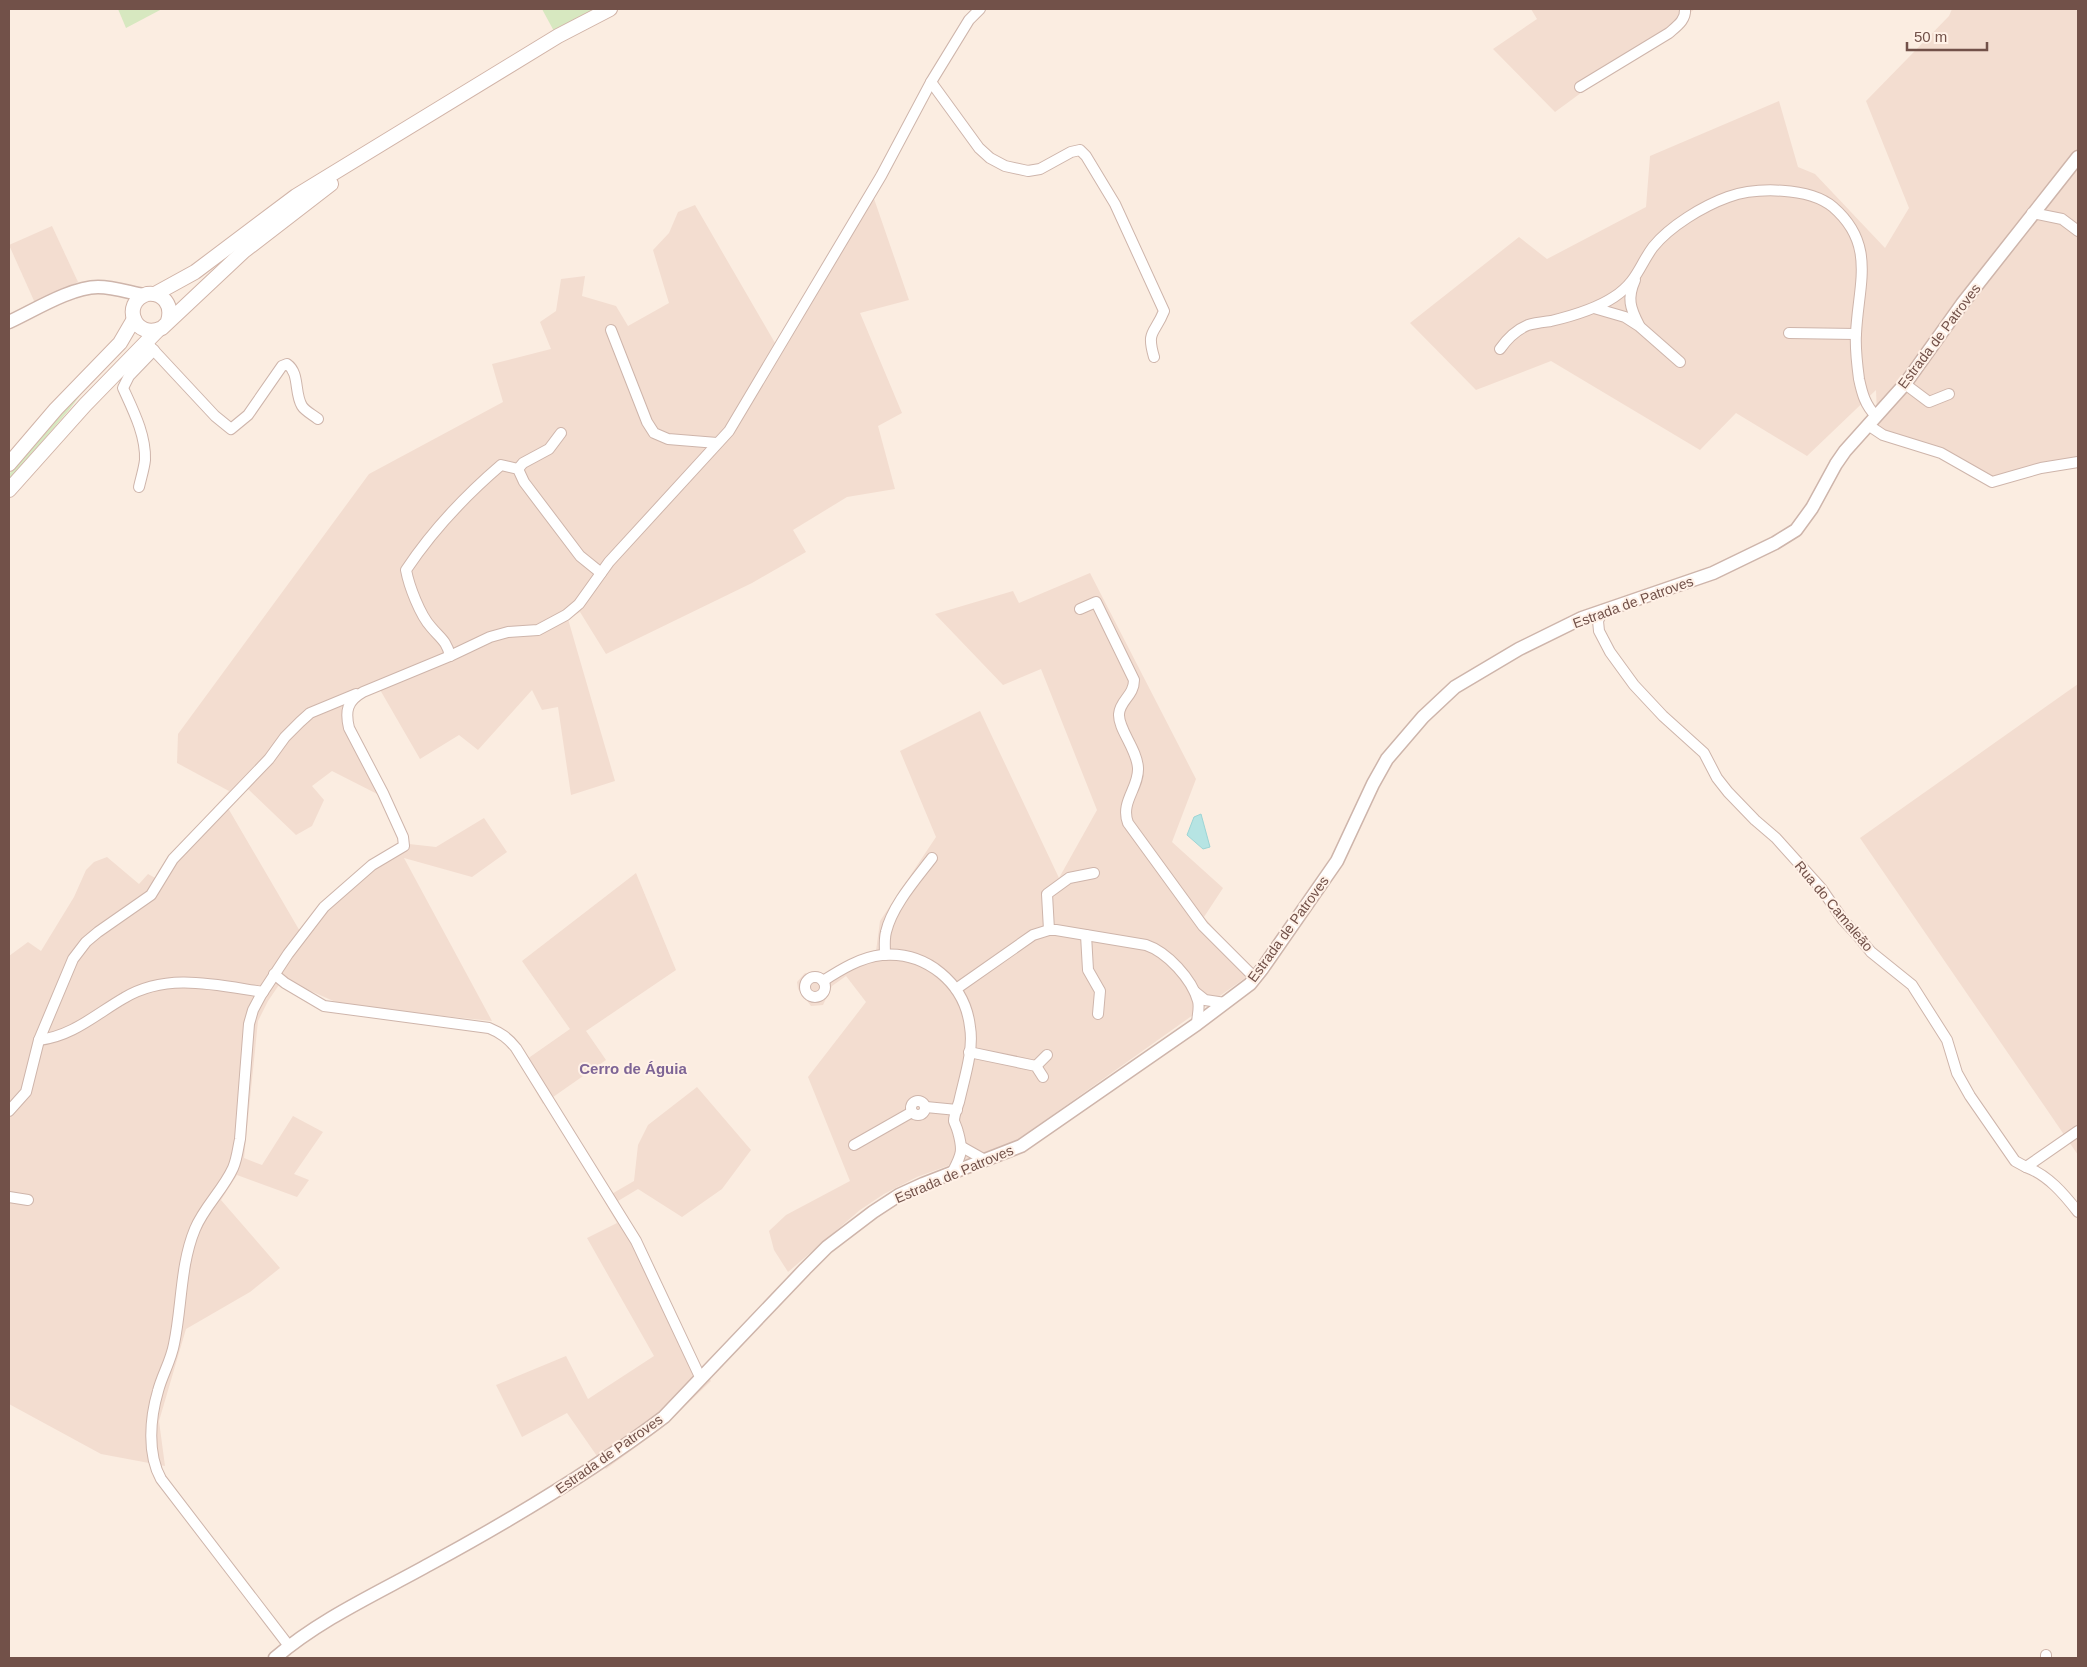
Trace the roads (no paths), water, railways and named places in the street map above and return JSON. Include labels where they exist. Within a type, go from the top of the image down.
[{"type":"main road","points":[[158,330],[141,328],[134,319],[133,307],[149,295],[195,272],[296,196],[558,36],[610,9]]},
{"type":"main road","points":[[9,490],[85,405],[150,346],[158,330],[244,251],[305,203],[411,127]]},
{"type":"main road","points":[[149,295],[161,296],[168,304],[170,315],[168,320]]},
{"type":"main road","points":[[9,464],[67,397],[120,343],[134,319]]},
{"type":"street","points":[[349,728],[348,706],[353,697],[490,637],[508,632],[538,630],[552,624],[579,604],[601,573],[729,431],[876,184],[931,82],[970,20],[980,9]]},
{"type":"street","points":[[1580,87],[1668,33],[1680,24],[1686,14],[1686,9]]},
{"type":"street","points":[[931,82],[978,148],[990,158],[1005,166],[1028,171],[1040,169],[1071,152],[1080,150],[1086,156],[1115,204],[1164,311],[1151,334],[1150,342],[1154,357]]},
{"type":"street","name":"Estrada de Patroves","points":[[275,1658],[311,1630],[512,1518],[609,1457],[664,1417],[827,1247],[873,1212],[899,1195],[953,1171],[1021,1146],[1226,1003],[1255,978],[1337,861],[1373,784],[1404,736],[1439,700],[1474,674],[1582,618],[1713,573],[1776,543],[1796,530],[1812,508],[1836,464],[1905,384],[1962,304],[2078,157]]},
{"type":"street","points":[[1639,326],[1631,310],[1630,290],[1654,247],[1685,218],[1729,196],[1772,190],[1811,194],[1831,206],[1845,218],[1860,247],[1863,263],[1856,334],[1856,359],[1862,390],[1872,420],[1883,435],[1941,453],[1992,482],[2041,468],[2078,462]]},
{"type":"street","points":[[2032,213],[2062,219],[2078,231]]},
{"type":"street","points":[[1500,349],[1508,338],[1528,325],[1594,308],[1615,297],[1636,278]]},
{"type":"street","points":[[9,322],[64,296],[87,288],[108,287],[149,295]]},
{"type":"street","points":[[1594,308],[1625,317],[1639,326],[1680,362]]},
{"type":"street","points":[[610,330],[647,422],[654,433],[668,439],[717,443]]},
{"type":"street","points":[[1789,333],[1856,334]]},
{"type":"street","points":[[139,487],[145,460],[143,442],[136,417],[123,388],[150,346],[215,416],[231,429],[248,414],[282,366],[287,364],[291,366],[295,375],[302,406],[318,419]]},
{"type":"street","points":[[1905,384],[1929,402],[1949,394]]},
{"type":"street","points":[[518,469],[523,463],[549,449],[560,433]]},
{"type":"street","points":[[450,656],[448,645],[431,627],[424,615],[406,570],[442,524],[480,483],[501,465],[518,469]]},
{"type":"street","points":[[518,469],[524,482],[580,556],[601,573]]},
{"type":"street","points":[[1080,609],[1096,602],[1134,680],[1131,694],[1120,708],[1119,714],[1120,722],[1137,760],[1138,771],[1133,790],[1127,800],[1125,816],[1128,823],[1203,926],[1255,978]]},
{"type":"street","points":[[1599,631],[1598,621],[1603,610]]},
{"type":"street","points":[[1582,618],[1599,631]]},
{"type":"street","name":"Rua do Camaleão","points":[[1599,631],[1610,652],[1634,685],[1663,716],[1704,753],[1717,778],[1728,792],[1776,838],[1821,888],[1843,920],[1872,952],[1912,985],[1947,1040],[1957,1073],[2009,1154],[2026,1168],[2037,1171],[2046,1178],[2078,1212]]},
{"type":"street","points":[[9,1111],[26,1092],[39,1040],[73,959],[86,942],[151,895],[173,859],[269,759],[285,737],[310,713],[337,700],[361,693]]},
{"type":"street","points":[[289,1646],[162,1479],[154,1463],[152,1441],[157,1394],[174,1345],[184,1270],[195,1229],[233,1168],[237,1153],[240,1139],[249,1024],[253,1010],[274,974],[324,907],[372,865],[404,846],[403,837],[384,793],[349,728],[337,700]]},
{"type":"street","points":[[885,955],[885,934],[888,924],[906,893],[932,858]]},
{"type":"street","points":[[1049,930],[1047,894],[1069,878],[1094,873]]},
{"type":"street","points":[[956,989],[1033,935],[1049,930],[1086,935],[1146,945],[1158,949],[1166,955],[1177,967],[1199,1003],[1197,1024]]},
{"type":"street","points":[[1086,935],[1088,970],[1100,992],[1098,1014]]},
{"type":"street","points":[[823,981],[850,966],[885,955],[906,956],[922,961],[936,970],[960,994],[971,1028],[954,1120],[962,1147],[961,1156],[953,1171]]},
{"type":"street","points":[[274,974],[285,983],[324,1006],[490,1028],[508,1038],[636,1240],[701,1379]]},
{"type":"street","points":[[39,1040],[53,1038],[70,1032],[126,997],[149,986],[180,981],[263,992]]},
{"type":"street","points":[[1194,992],[1205,1000],[1226,1003]]},
{"type":"street","points":[[968,1052],[1036,1066],[1042,1077]]},
{"type":"street","points":[[1036,1066],[1047,1055]]},
{"type":"street","points":[[854,1145],[912,1112],[911,1105],[916,1101],[922,1102],[926,1107],[957,1110]]},
{"type":"street","points":[[2026,1168],[2078,1131]]},
{"type":"street","points":[[962,1147],[985,1160]]},
{"type":"street","points":[[9,1197],[28,1200]]},
{"type":"water","points":[[1201,814],[1210,847],[1203,849],[1187,835],[1194,817]]},
{"type":"district","name":"Cerro de Águia","points":[[633,1069]]}]
